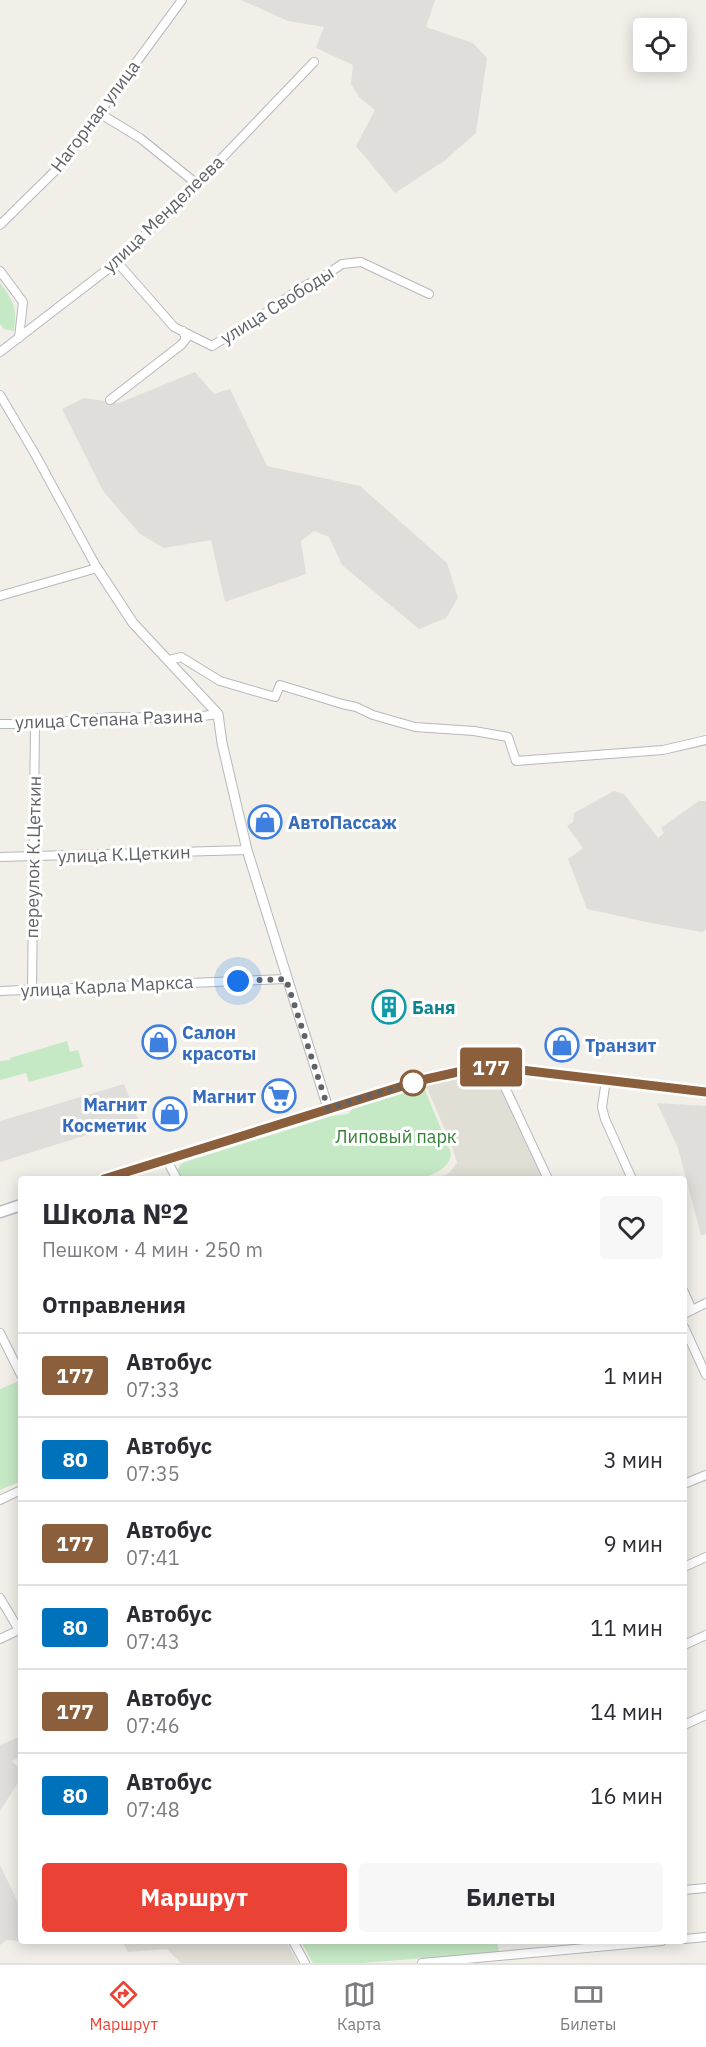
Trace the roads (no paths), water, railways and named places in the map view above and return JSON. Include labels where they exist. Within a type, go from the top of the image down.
[{"type":"main road","points":[[113,1176],[328,1108],[460,1070],[480,1067],[706,1092]]},
{"type":"main road","points":[[0,1212],[18,1206]]},
{"type":"street","name":"Нагорная улица","points":[[0,225],[61,165],[182,0]]},
{"type":"street","name":"улица Менделеева","points":[[0,352],[117,262],[197,184],[314,62]]},
{"type":"street","points":[[99,113],[140,138],[197,184]]},
{"type":"street","name":"улица Свободы","points":[[117,262],[174,327],[212,346],[302,287],[342,264],[361,262],[429,294]]},
{"type":"street","points":[[0,271],[23,302],[19,338]]},
{"type":"street","points":[[110,400],[181,345],[186,339],[183,331]]},
{"type":"street","points":[[0,395],[97,568],[133,623],[218,714],[222,743],[247,850],[328,1108]]},
{"type":"street","points":[[0,596],[97,568]]},
{"type":"street","points":[[169,660],[181,657],[220,681],[275,698],[280,685],[342,704],[356,706],[373,715],[415,727],[474,731],[508,737],[516,761],[663,750],[706,740]]},
{"type":"street","name":"улица Степана Разина","points":[[0,724],[36,724],[113,717],[187,718],[218,714]]},
{"type":"street","name":"переулок К.Цеткин","points":[[32,990],[36,724]]},
{"type":"street","name":"улица К.Цеткин","points":[[0,857],[247,850]]},
{"type":"street","name":"улица Карла Маркса","points":[[0,991],[286,979]]},
{"type":"street","points":[[496,1068],[548,1176]]},
{"type":"street","points":[[606,1080],[603,1113],[631,1176]]},
{"type":"street","points":[[166,1159],[175,1176]]},
{"type":"street","points":[[688,1312],[706,1303]]},
{"type":"street","points":[[0,1333],[18,1369]]},
{"type":"street","points":[[687,1334],[706,1375]]},
{"type":"street","points":[[687,1483],[706,1474]]},
{"type":"street","points":[[0,1500],[18,1491]]},
{"type":"street","points":[[687,1566],[706,1557]]},
{"type":"street","points":[[1,1602],[18,1626]]},
{"type":"street","points":[[0,1639],[18,1630]]},
{"type":"street","points":[[687,1644],[706,1635]]},
{"type":"street","points":[[687,1724],[706,1715]]},
{"type":"street","points":[[687,1890],[706,1888]]},
{"type":"street","points":[[687,1939],[706,1937]]},
{"type":"street","points":[[295,1944],[305,1963]]},
{"type":"street","points":[[422,1963],[629,1944]]},
{"type":"place","name":"АвтоПассаж","points":[[265,822]]},
{"type":"place","name":"Баня","points":[[389,1007]]},
{"type":"place","name":"Салон красоты","points":[[159,1042]]},
{"type":"place","name":"Транзит","points":[[562,1045]]},
{"type":"place","name":"Магнит","points":[[279,1096]]},
{"type":"place","name":"Магнит Косметик","points":[[170,1114]]},
{"type":"park label","name":"Липовый парк","points":[[396,1136]]}]
